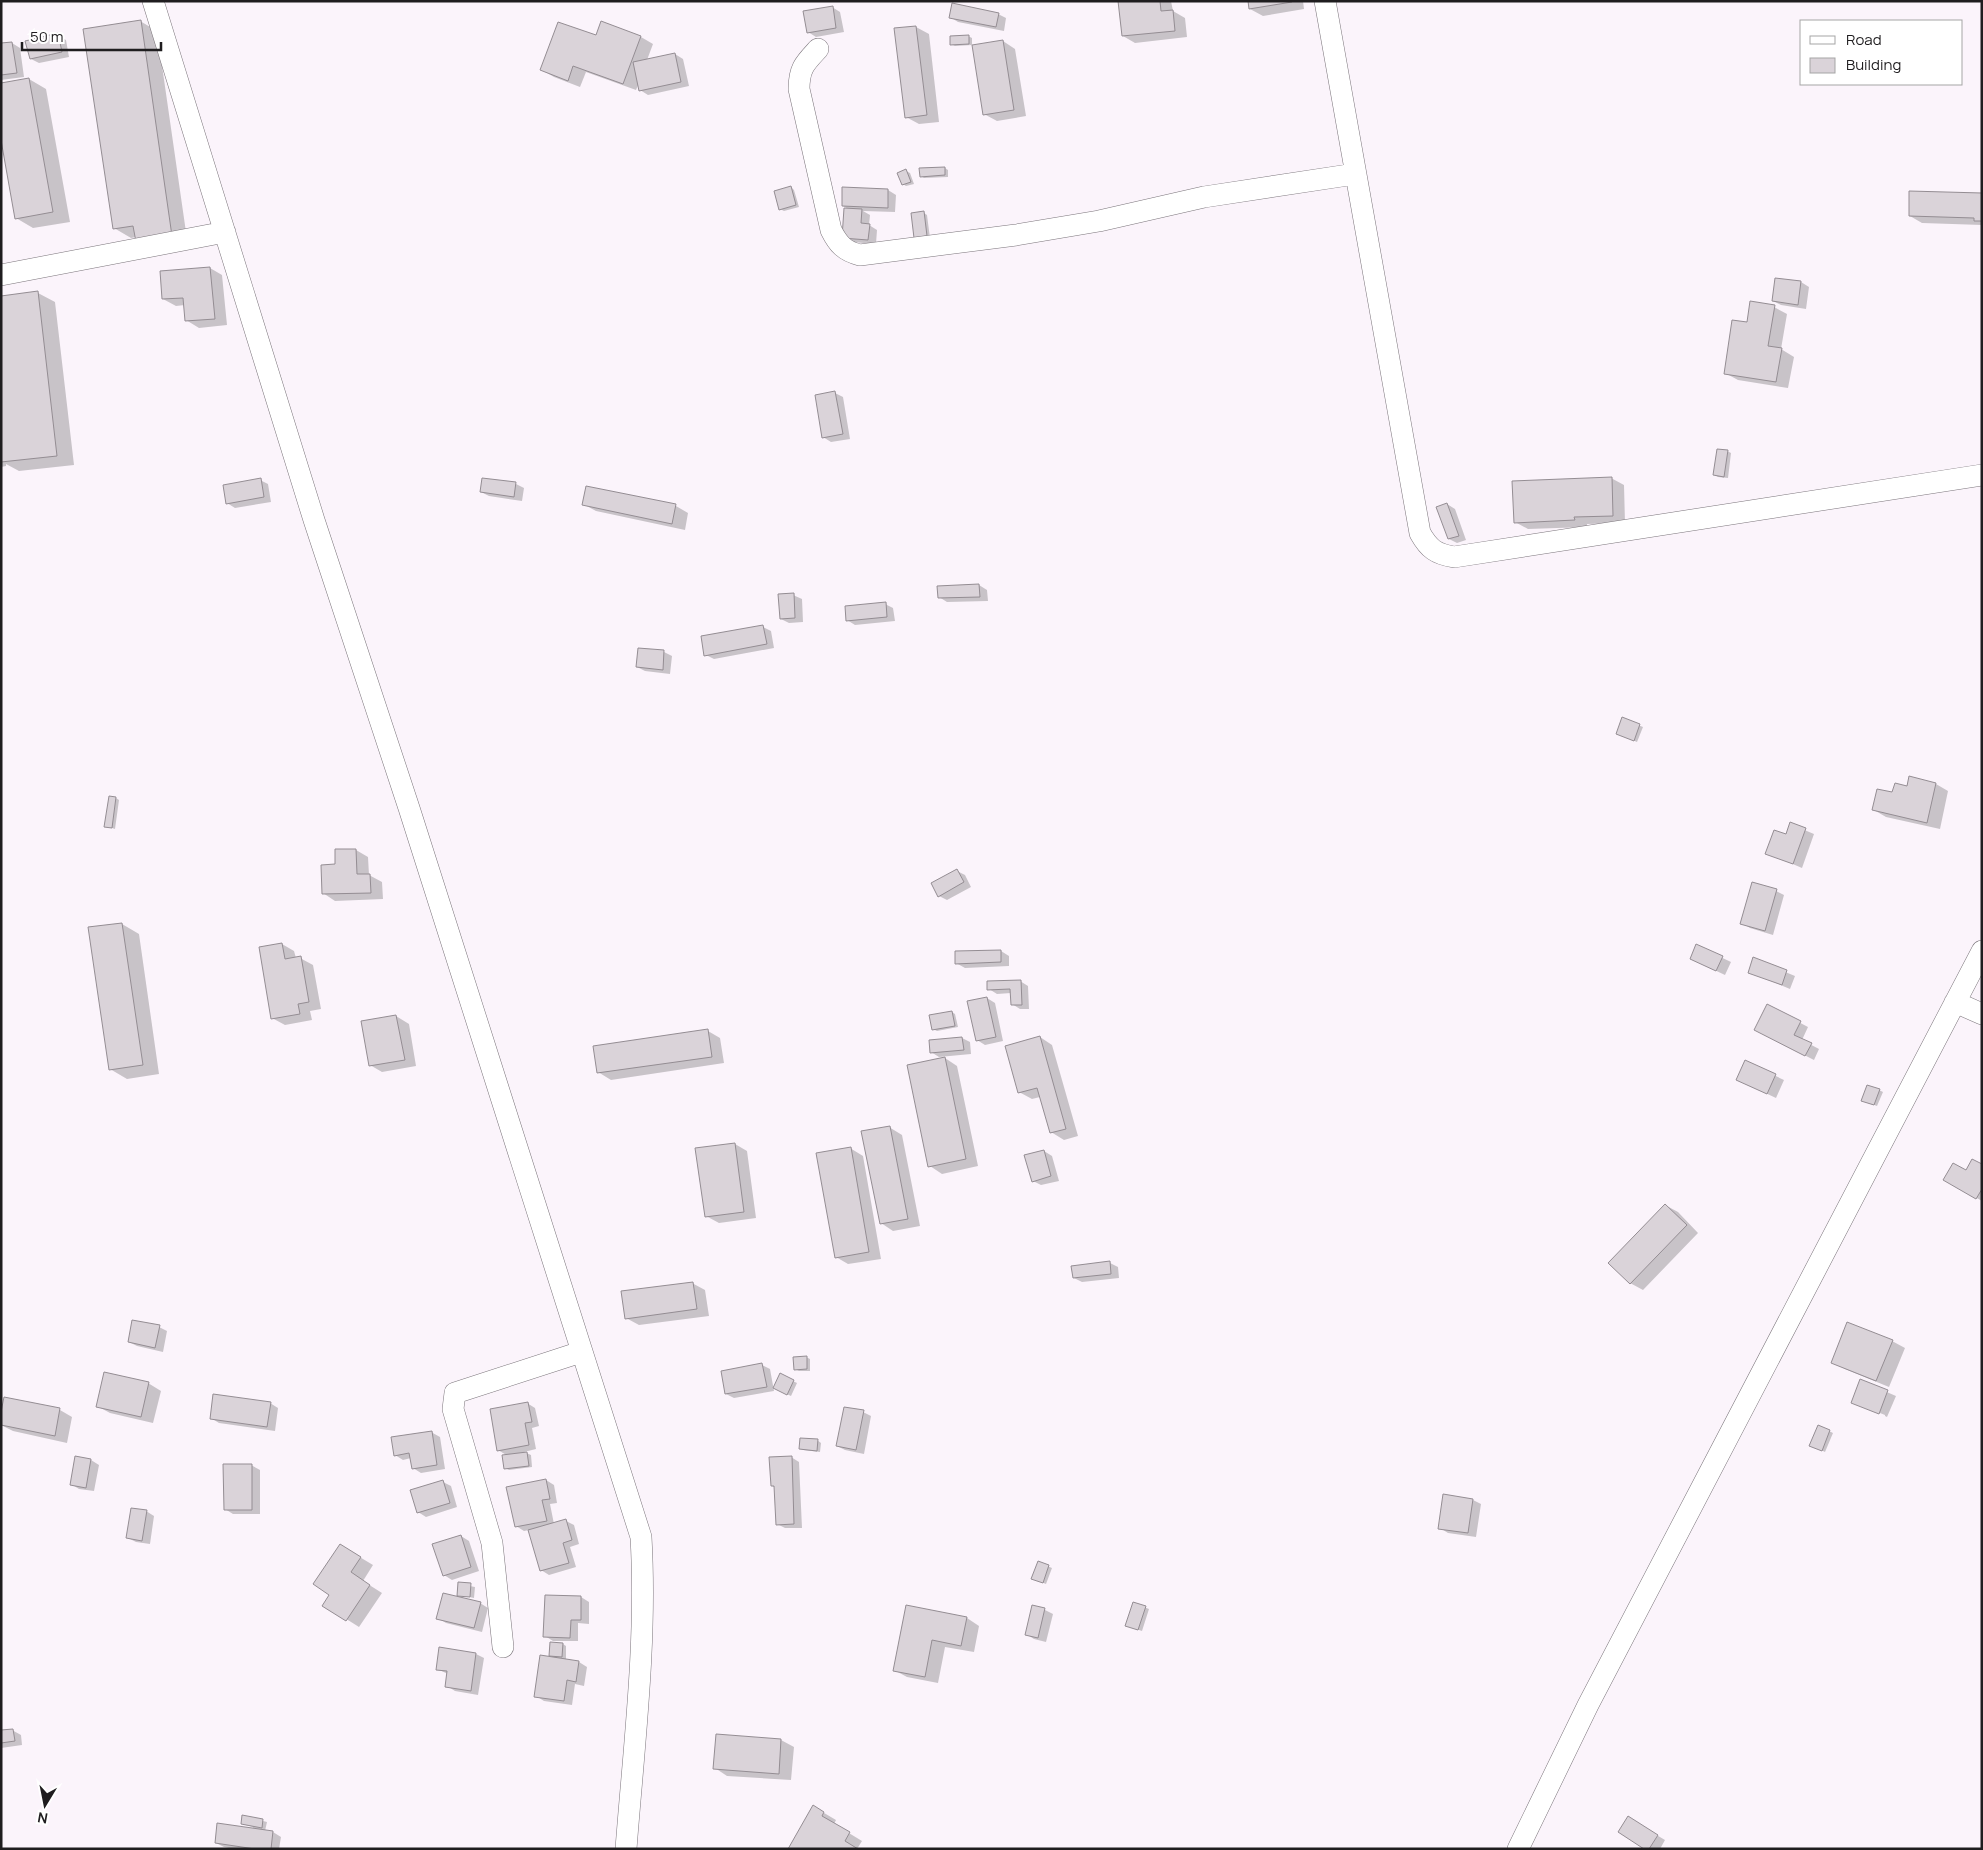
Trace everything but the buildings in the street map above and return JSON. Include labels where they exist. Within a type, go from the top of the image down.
[{"type":"street","points":[[153,1],[314,520],[409,808],[641,1537],[644,1587],[640,1670],[626,1849]]},
{"type":"street","points":[[1325,1],[1420,533],[1427,546],[1439,554],[1454,557],[1982,475]]},
{"type":"street","points":[[818,50],[804,64],[799,76],[799,89],[831,230],[837,243],[847,251],[860,255],[1099,221],[1204,197],[1355,174]]},
{"type":"street","points":[[1,274],[225,232]]},
{"type":"street","points":[[1518,1849],[1592,1697],[1982,951]]},
{"type":"street","points":[[1955,1002],[1982,1014]]},
{"type":"street","points":[[503,1647],[492,1543],[453,1409],[456,1393],[581,1352]]}]
